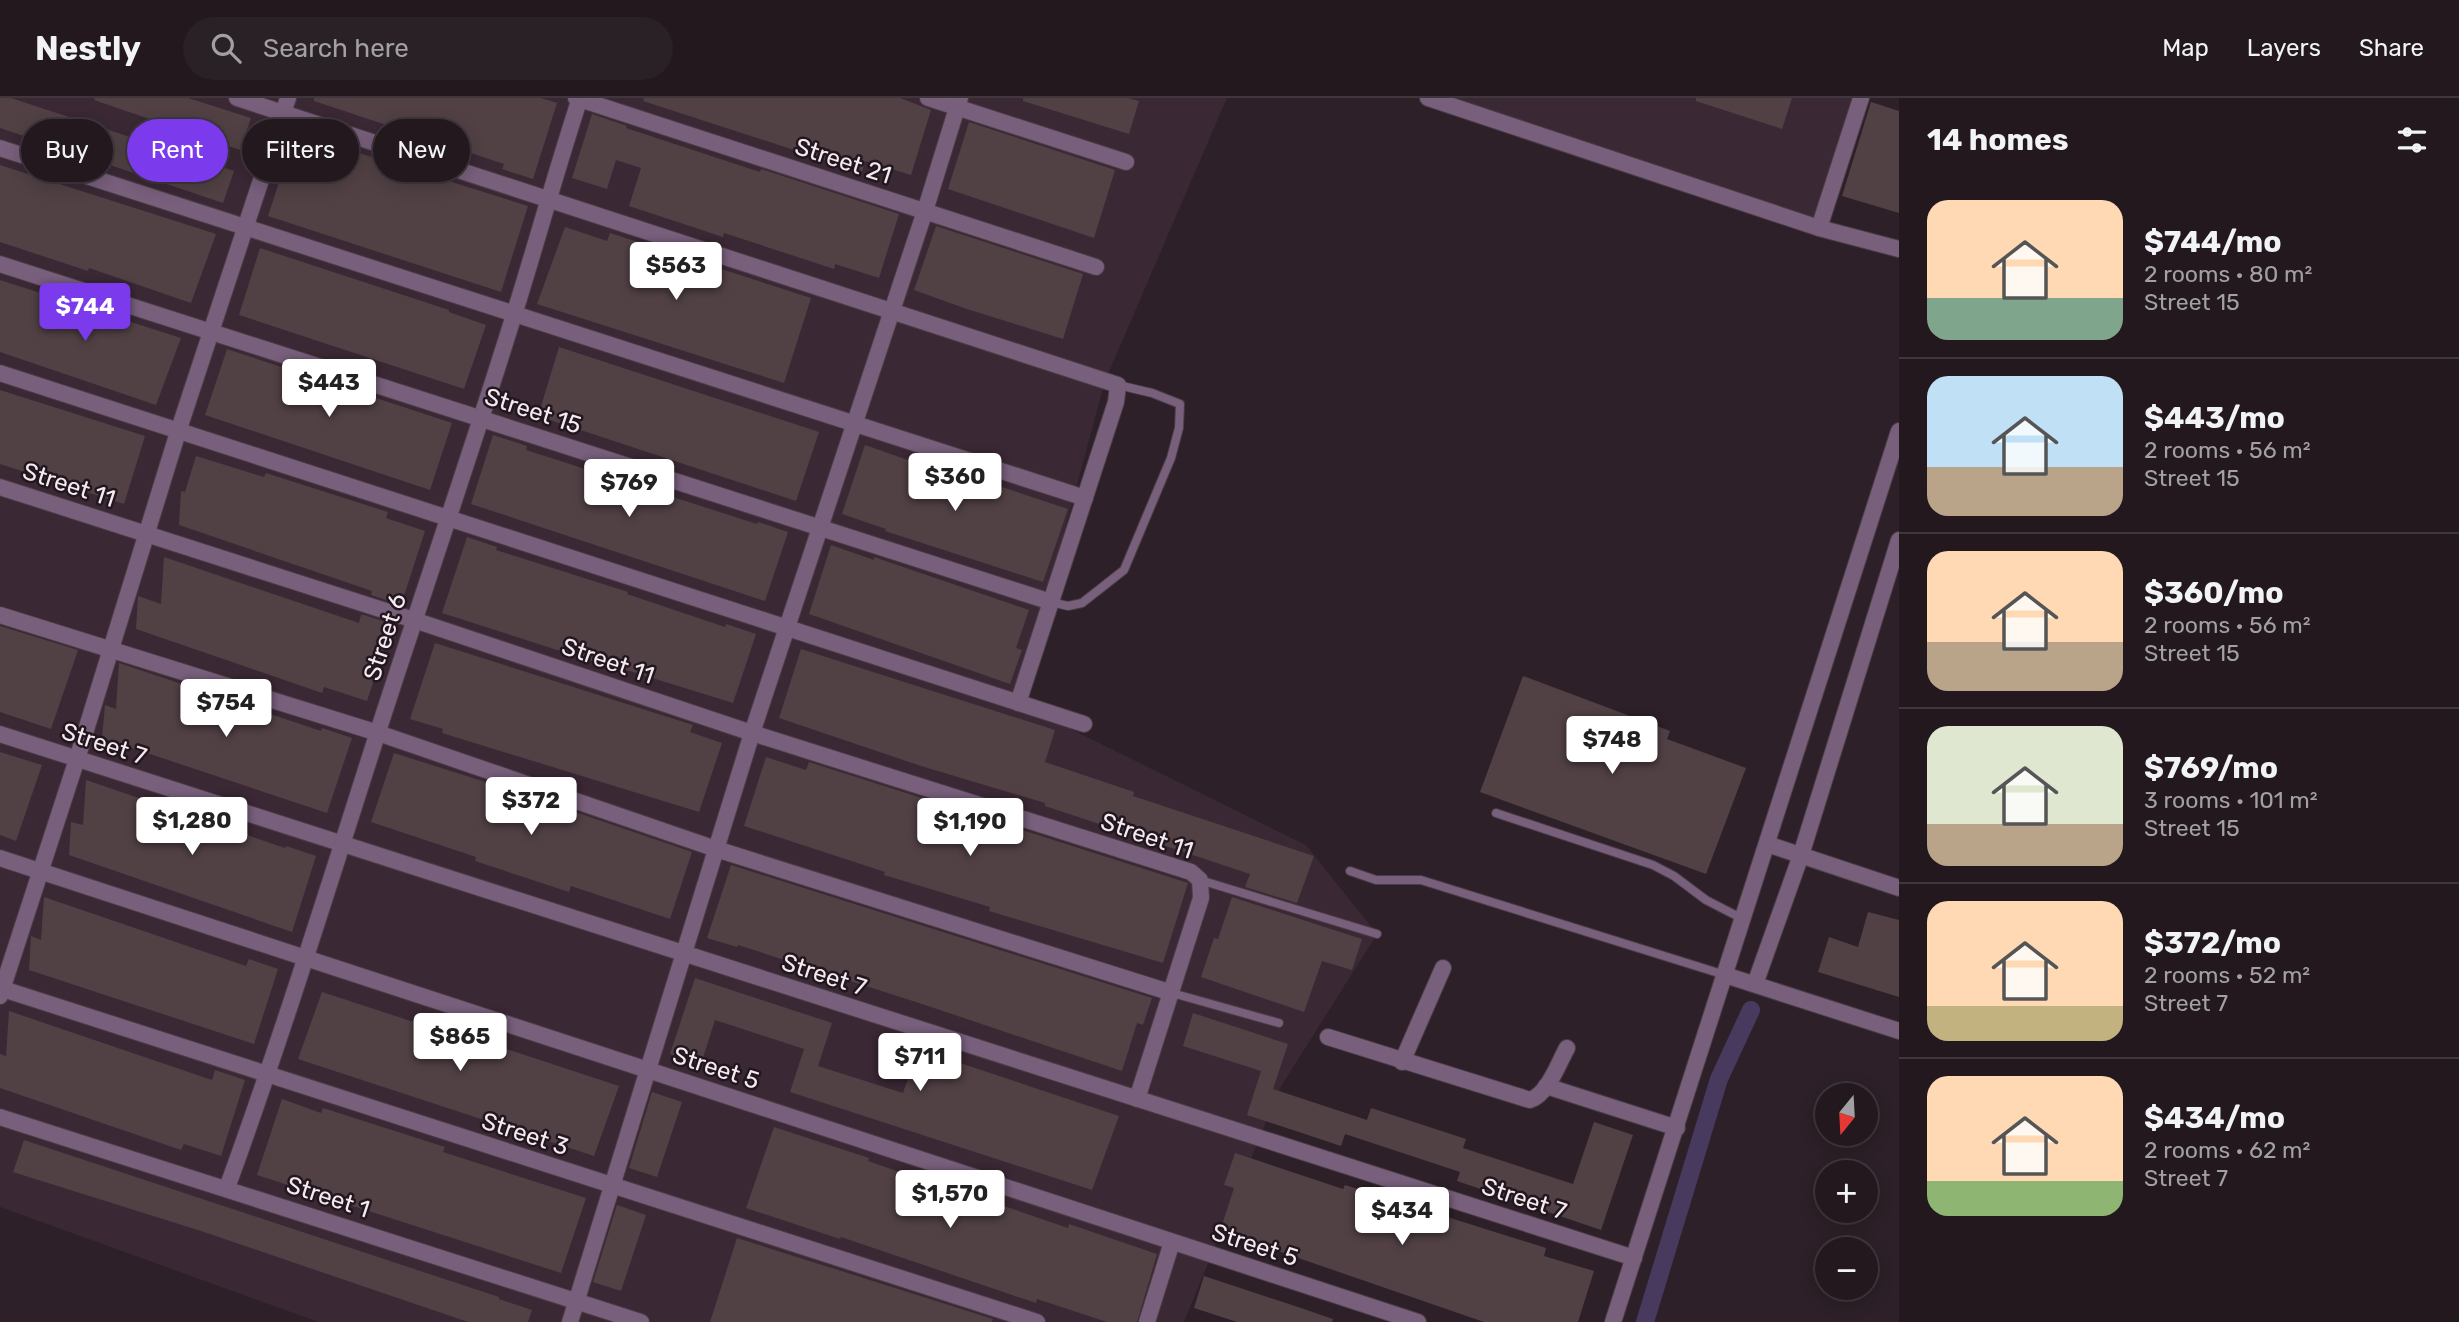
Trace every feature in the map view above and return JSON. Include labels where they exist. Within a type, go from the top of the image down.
[{"type":"street","points":[[237,98],[286,105],[547,199],[1118,385],[1116,402],[1018,703]]},
{"type":"street","name":"Street 6","points":[[227,1188],[268,1075],[481,418],[579,98]]},
{"type":"street","name":"Street 21","points":[[579,98],[1096,267]]},
{"type":"street","points":[[928,98],[958,102],[1126,162]]},
{"type":"street","points":[[1428,98],[1819,228],[1899,249]]},
{"type":"street","points":[[1819,228],[1861,98]]},
{"type":"street","points":[[570,1322],[752,733],[925,211],[958,102]]},
{"type":"street","points":[[1,991],[77,759],[178,432],[286,105]]},
{"type":"street","points":[[0,148],[1085,498]]},
{"type":"street","name":"Street 15","points":[[0,264],[1051,602]]},
{"type":"street","points":[[0,373],[1084,724]]},
{"type":"street","points":[[1613,1322],[1899,431]]},
{"type":"street","name":"Street 11","points":[[0,487],[414,620],[752,733],[1191,872],[1200,880]]},
{"type":"street","points":[[1755,984],[1801,855],[1899,540]]},
{"type":"street","points":[[0,615],[378,733],[716,849],[1171,993]]},
{"type":"street","name":"Street 7","points":[[0,734],[1634,1258]]},
{"type":"street","points":[[1767,844],[1899,888]]},
{"type":"street","name":"Street 5","points":[[0,858],[1418,1322]]},
{"type":"street","points":[[1137,1099],[1201,898],[1200,880]]},
{"type":"street","points":[[1402,1062],[1443,968]]},
{"type":"street","points":[[1725,975],[1899,1031]]},
{"type":"street","name":"Street 3","points":[[1,991],[1037,1322]]},
{"type":"street","points":[[1328,1037],[1521,1099],[1537,1098],[1567,1048]]},
{"type":"street","points":[[1546,1086],[1677,1128]]},
{"type":"street","name":"Street 1","points":[[0,1117],[641,1322]]},
{"type":"street","points":[[1147,1322],[1172,1242]]},
{"type":"lane","points":[[1051,602],[1068,606],[1082,603],[1124,570],[1171,458],[1179,428],[1180,404],[1153,393],[1118,385]]},
{"type":"lane","points":[[1496,813],[1653,865],[1674,876],[1706,900],[1743,919]]},
{"type":"lane","points":[[1350,871],[1376,880],[1421,880],[1725,975]]},
{"type":"lane","points":[[1200,880],[1377,933]]},
{"type":"lane","points":[[1171,993],[1279,1023]]},
{"type":"shaded area","points":[[0,98],[1227,98],[1105,381],[1018,703],[1306,845],[1377,934],[1280,1088],[1184,1322],[318,1322],[0,1207]]},
{"type":"shaded area","points":[[1428,98],[1861,98],[1819,228]]},
{"type":"building","points":[[0,98],[11,98],[75,119],[21,119],[21,135],[0,128]]},
{"type":"building","points":[[188,98],[251,118],[242,119],[240,150],[228,146],[228,119],[149,119],[94,100]]},
{"type":"building","points":[[314,98],[541,98],[557,103],[533,179],[502,169],[504,164],[470,153],[470,119],[373,121],[314,101]]},
{"type":"building","points":[[644,98],[900,98],[931,110],[911,175],[865,161],[862,172],[643,101]]},
{"type":"building","points":[[1023,98],[1128,98],[1139,101],[1129,134],[1023,101]]},
{"type":"building","points":[[1696,98],[1792,98],[1782,129],[1696,101]]},
{"type":"building","points":[[1871,102],[1899,111],[1899,213],[1842,196]]},
{"type":"building","points":[[592,114],[627,126],[626,128],[760,172],[761,169],[899,214],[879,278],[835,264],[834,269],[629,206],[641,168],[616,160],[607,189],[572,178]]},
{"type":"building","points":[[969,122],[1115,170],[1094,238],[948,189]]},
{"type":"building","points":[[113,131],[127,136],[127,171],[113,166]]},
{"type":"building","points":[[359,153],[373,157],[373,182],[451,182],[528,206],[501,292],[268,216],[279,182],[359,182]]},
{"type":"building","points":[[0,165],[21,172],[21,182],[53,182],[216,234],[191,303],[89,268],[88,271],[0,242]]},
{"type":"building","points":[[228,169],[234,171],[223,203],[161,182],[228,182]]},
{"type":"building","points":[[936,226],[1083,274],[1063,339],[914,290]]},
{"type":"building","points":[[565,227],[607,241],[610,233],[811,298],[784,383],[537,304]]},
{"type":"building","points":[[260,248],[449,310],[486,325],[464,389],[239,315]]},
{"type":"building","points":[[0,280],[181,338],[156,405],[0,352]]},
{"type":"building","points":[[559,347],[819,432],[796,501],[538,416]]},
{"type":"building","points":[[227,349],[452,423],[430,490],[205,415]]},
{"type":"building","points":[[0,390],[145,436],[124,504],[0,464]]},
{"type":"building","points":[[493,435],[527,446],[526,450],[788,532],[765,601],[471,504]]},
{"type":"building","points":[[865,445],[908,460],[909,456],[1068,509],[1043,582],[885,531],[886,529],[842,514]]},
{"type":"building","points":[[196,456],[264,477],[266,473],[388,512],[386,518],[425,531],[401,605],[371,595],[372,591],[179,525],[181,491],[185,492]]},
{"type":"building","points":[[467,537],[497,547],[496,550],[628,592],[627,594],[725,627],[726,624],[756,634],[733,703],[442,613]]},
{"type":"building","points":[[831,545],[1029,610],[1016,648],[1022,650],[1010,684],[809,614]]},
{"type":"building","points":[[164,557],[359,623],[361,615],[364,615],[392,624],[367,701],[324,687],[322,693],[136,629],[138,596],[161,604]]},
{"type":"building","points":[[0,626],[78,650],[51,729],[0,712]]},
{"type":"building","points":[[435,643],[693,725],[690,732],[722,743],[699,812],[442,733],[443,729],[410,719]]},
{"type":"building","points":[[801,649],[1055,730],[1045,762],[1134,792],[1133,796],[1314,856],[1297,903],[1245,887],[1250,874],[1045,806],[1045,803],[921,766],[779,718]]},
{"type":"building","points":[[119,663],[321,731],[322,728],[352,738],[327,813],[102,738],[105,705],[116,709]]},
{"type":"building","points":[[1523,676],[1670,731],[1667,739],[1746,768],[1706,874],[1480,792]]},
{"type":"building","points":[[0,752],[42,765],[16,841],[0,835]]},
{"type":"building","points":[[394,753],[692,852],[670,919],[571,886],[569,892],[475,861],[476,857],[371,822]]},
{"type":"building","points":[[766,757],[806,770],[809,762],[1188,883],[1163,963],[989,911],[990,907],[884,875],[885,872],[744,826]]},
{"type":"building","points":[[86,780],[285,848],[286,846],[316,856],[292,932],[69,855],[71,822],[83,825]]},
{"type":"building","points":[[731,865],[1152,998],[1143,1025],[1137,1023],[1122,1071],[919,1003],[738,945],[737,947],[707,938]]},
{"type":"building","points":[[44,897],[246,966],[249,959],[278,969],[254,1044],[29,970],[31,936],[41,940]]},
{"type":"building","points":[[1232,897],[1362,939],[1352,970],[1322,961],[1304,1012],[1201,977],[1214,938],[1218,939]]},
{"type":"building","points":[[1868,912],[1899,920],[1899,997],[1818,972],[1829,937],[1858,947]]},
{"type":"building","points":[[695,978],[832,1023],[818,1066],[903,1093],[918,1049],[1119,1116],[1092,1190],[790,1092],[804,1049],[715,1020],[701,1064],[670,1054]]},
{"type":"building","points":[[322,992],[423,1025],[424,1022],[619,1086],[594,1156],[298,1059]]},
{"type":"building","points":[[9,1011],[212,1080],[215,1070],[245,1080],[221,1156],[184,1144],[181,1150],[0,1088],[0,1054],[6,1056]]},
{"type":"building","points":[[1193,1013],[1288,1044],[1273,1089],[1367,1120],[1371,1108],[1466,1139],[1463,1148],[1573,1184],[1594,1122],[1633,1135],[1601,1230],[1457,1181],[1460,1172],[1345,1134],[1341,1146],[1247,1115],[1261,1071],[1183,1046]]},
{"type":"building","points":[[652,1092],[682,1102],[657,1177],[629,1168]]},
{"type":"building","points":[[282,1099],[321,1113],[323,1108],[445,1147],[443,1152],[586,1198],[561,1273],[257,1175]]},
{"type":"building","points":[[774,1127],[869,1158],[868,1161],[971,1197],[972,1195],[1068,1228],[1069,1224],[1157,1254],[1137,1322],[1107,1322],[1037,1299],[1036,1303],[746,1208]]},
{"type":"building","points":[[24,1140],[499,1297],[532,1310],[528,1322],[468,1322],[201,1231],[13,1172]]},
{"type":"building","points":[[1235,1153],[1343,1189],[1345,1185],[1546,1248],[1544,1256],[1594,1271],[1578,1322],[1484,1322],[1220,1231],[1234,1188],[1224,1185]]},
{"type":"building","points":[[617,1205],[646,1215],[621,1291],[593,1282]]},
{"type":"building","points":[[737,1238],[993,1319],[992,1322],[710,1322]]},
{"type":"building","points":[[1204,1276],[1333,1319],[1332,1322],[1237,1322],[1194,1308]]},
{"type":"waterway","points":[[1645,1322],[1719,1079],[1751,1010]]}]
